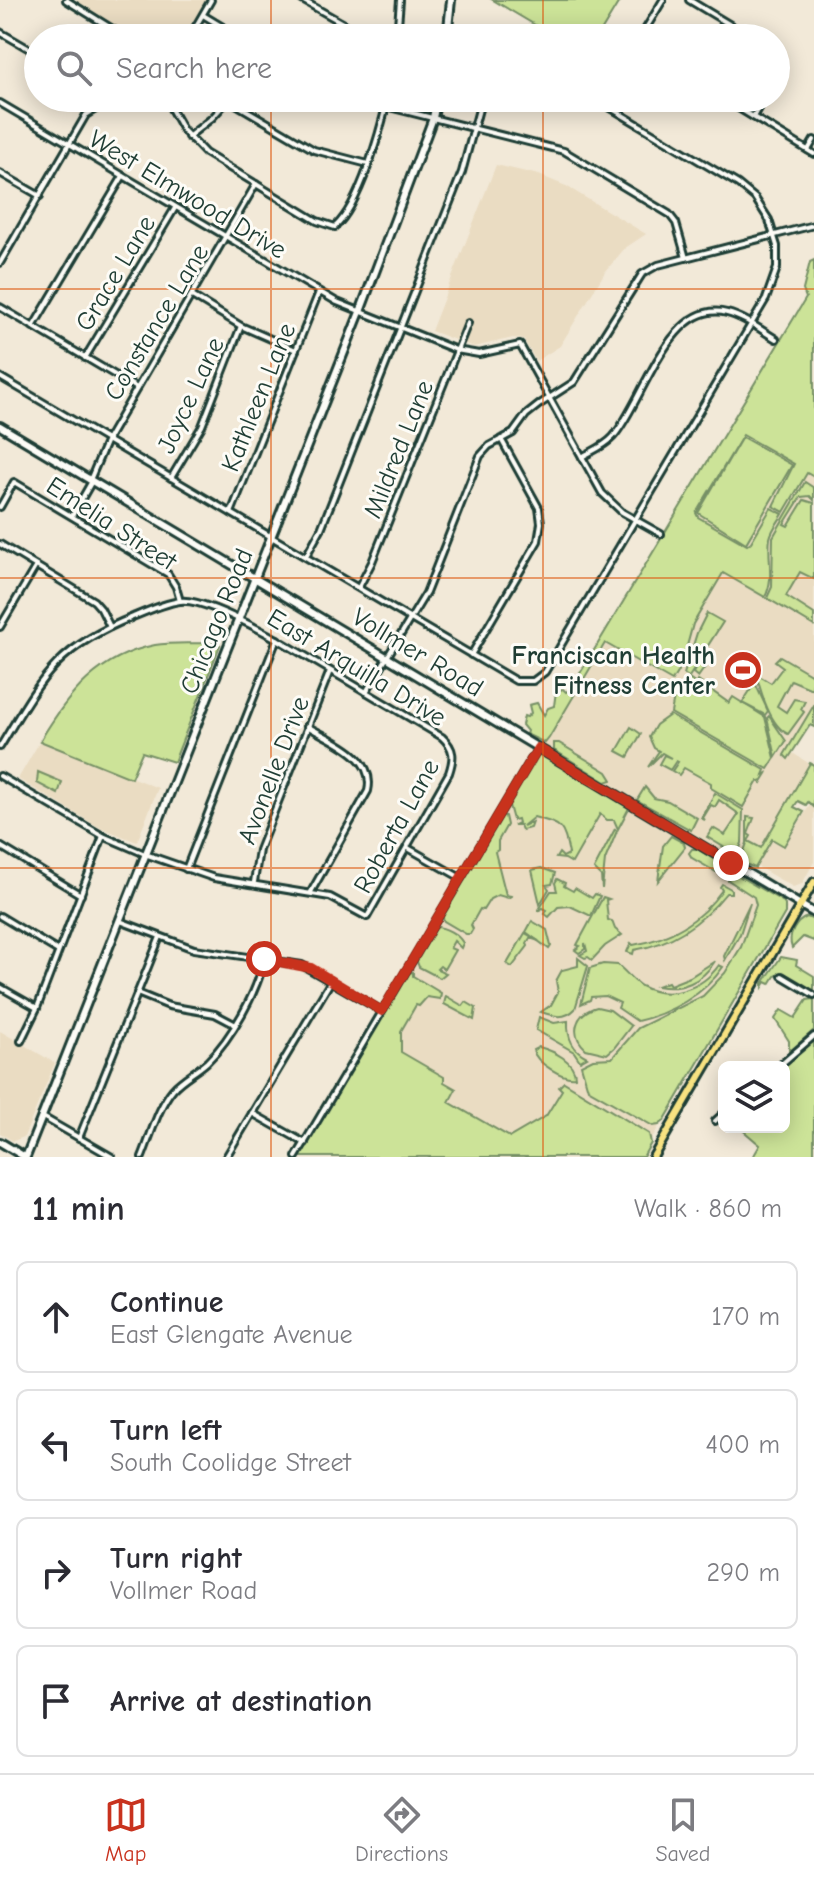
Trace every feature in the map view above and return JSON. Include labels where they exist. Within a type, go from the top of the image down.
[{"type":"main road","points":[[653,1157],[814,882]]},
{"type":"street","points":[[66,0],[105,24]]},
{"type":"street","points":[[198,24],[211,0]]},
{"type":"street","points":[[302,0],[344,24]]},
{"type":"street","points":[[398,24],[400,0]]},
{"type":"street","points":[[448,24],[451,0]]},
{"type":"street","points":[[648,24],[663,0]]},
{"type":"street","points":[[689,0],[729,24]]},
{"type":"street","points":[[203,15],[218,24]]},
{"type":"street","points":[[0,32],[24,46]]},
{"type":"street","name":"West Elmwood Drive","points":[[0,103],[319,292],[360,312],[456,350]]},
{"type":"street","points":[[0,263],[90,112]]},
{"type":"street","points":[[173,112],[188,137],[205,153],[317,221],[335,227],[346,217],[368,164],[384,112]]},
{"type":"street","points":[[188,137],[217,112]]},
{"type":"street","points":[[251,112],[314,150],[368,164]]},
{"type":"street","points":[[407,112],[564,151],[669,214],[676,223],[686,258]]},
{"type":"street","name":"Chicago Road","points":[[25,1157],[360,312],[434,112]]},
{"type":"street","points":[[306,556],[321,529],[462,172],[479,112]]},
{"type":"street","points":[[0,377],[516,681],[529,682],[545,672],[751,324],[774,279],[778,255],[765,211],[746,189],[622,112]]},
{"type":"street","points":[[745,112],[814,154]]},
{"type":"street","points":[[753,117],[756,112]]},
{"type":"street","points":[[808,150],[814,140]]},
{"type":"street","points":[[0,173],[40,196]]},
{"type":"street","points":[[33,327],[123,176]]},
{"type":"street","name":"Constance Lane","points":[[72,516],[91,481],[107,440],[256,184]]},
{"type":"street","name":"Grace Lane","points":[[85,358],[175,208]]},
{"type":"street","points":[[366,692],[426,593],[485,449],[513,433],[526,415],[565,390],[580,375],[639,277],[653,267],[814,225]]},
{"type":"street","name":"Kathleen Lane","points":[[231,514],[319,292]]},
{"type":"street","points":[[192,296],[241,326],[296,350]]},
{"type":"street","points":[[0,307],[137,388]]},
{"type":"street","points":[[581,457],[615,434],[675,335],[691,318],[705,313],[725,312],[776,339]]},
{"type":"street","name":"Mildred Lane","points":[[358,587],[372,562],[468,323]]},
{"type":"street","name":"Joyce Lane","points":[[171,478],[202,426],[241,326]]},
{"type":"street","points":[[456,350],[479,354],[520,345],[607,500],[661,534]]},
{"type":"street","name":"Vollmer Road","points":[[0,426],[814,913]]},
{"type":"street","points":[[471,655],[538,541],[541,523],[536,501],[501,439]]},
{"type":"street","name":"Emelia Street","points":[[0,507],[14,482],[168,574],[180,601]]},
{"type":"street","points":[[0,544],[97,603],[110,627]]},
{"type":"street","points":[[0,627],[36,566]]},
{"type":"street","points":[[0,747],[39,682],[65,654],[110,627],[180,601]]},
{"type":"street","name":"East Arquilla Drive","points":[[180,601],[204,605],[277,639],[442,737],[453,752]]},
{"type":"street","points":[[186,869],[277,639]]},
{"type":"street","name":"Avonelle Drive","points":[[254,883],[259,850],[330,671]]},
{"type":"street","points":[[0,776],[103,836],[145,854],[214,878],[311,893],[368,791],[370,782],[365,765],[355,755],[307,726]]},
{"type":"street","points":[[296,1157],[538,748]]},
{"type":"street","name":"Roberta Lane","points":[[311,893],[344,902],[367,917],[449,773],[454,760],[453,752]]},
{"type":"street","points":[[21,1041],[37,1008],[103,836]]},
{"type":"street","points":[[0,846],[81,895]]},
{"type":"street","points":[[408,848],[461,878]]},
{"type":"street","points":[[0,916],[58,951]]},
{"type":"street","points":[[120,921],[194,949],[302,965],[382,1011]]},
{"type":"street","points":[[79,1138],[160,937]]},
{"type":"street","points":[[142,1157],[169,1094],[183,1079],[207,1062],[234,1024],[258,982],[264,959]]},
{"type":"street","points":[[782,976],[814,995]]},
{"type":"street","points":[[226,1157],[331,981]]},
{"type":"street","points":[[0,987],[37,1008]]},
{"type":"street","points":[[137,993],[164,1005],[215,1014],[234,1024]]},
{"type":"street","points":[[785,1061],[814,1036]]},
{"type":"street","points":[[252,1113],[305,1143]]},
{"type":"street","points":[[41,1116],[112,1157]]},
{"type":"street","points":[[715,1121],[718,1118]]},
{"type":"street","points":[[0,1142],[25,1157]]},
{"type":"shaded area","points":[[72,0],[206,0],[191,24],[110,24]]},
{"type":"shaded area","points":[[496,165],[539,175],[566,186],[646,234],[625,248],[605,272],[560,346],[536,361],[524,340],[513,338],[474,347],[431,331]]},
{"type":"shaded area","points":[[814,284],[814,714],[791,752],[813,766],[745,881],[787,908],[641,1157],[300,1157],[544,746],[539,742]]},
{"type":"shaded area","points":[[40,741],[158,788],[137,842],[97,826],[18,779]]},
{"type":"shaded area","points":[[810,805],[814,807],[814,862],[802,884],[793,887],[756,866],[772,840],[784,846]]},
{"type":"shaded area","points":[[0,1031],[55,1063],[24,1137],[13,1141],[0,1133]]},
{"type":"green space","points":[[493,0],[620,0],[605,24],[533,24]]},
{"type":"green space","points":[[814,260],[814,477],[807,473],[784,512],[773,506],[794,464],[743,435],[696,513],[747,545],[771,508],[783,514],[770,538],[770,583],[765,597],[723,573],[693,624],[682,664],[672,681],[605,643],[545,743],[526,734],[522,725],[524,716],[531,713],[529,705],[537,703],[544,715],[548,708],[554,706],[556,691],[570,690],[806,298],[803,290],[810,262]]},
{"type":"green space","points":[[742,437],[792,465],[746,543],[698,513]]},
{"type":"green space","points":[[805,482],[814,488],[814,500],[810,496],[801,497],[784,524],[788,526],[804,500],[814,503],[814,579],[800,572],[786,596],[814,614],[814,626],[767,598],[772,587],[773,537]]},
{"type":"green space","points":[[707,613],[723,622],[702,655],[710,660],[698,677],[693,673],[698,663],[689,677],[684,674]]},
{"type":"green space","points":[[155,645],[220,645],[174,762],[142,752],[131,778],[40,741],[74,693],[117,658]]},
{"type":"green space","points":[[780,656],[814,676],[812,689],[791,680],[777,706],[786,712],[794,699],[805,701],[801,709],[804,712],[788,734],[771,716],[756,674],[771,683],[783,667],[775,661]]},
{"type":"green space","points":[[689,679],[696,684],[698,681],[729,703],[733,697],[765,717],[775,758],[768,769],[671,713],[675,692],[678,693]]},
{"type":"green space","points":[[755,683],[768,711],[765,715],[742,703]]},
{"type":"green space","points":[[814,705],[814,727],[810,725],[788,759],[784,755]]},
{"type":"green space","points":[[670,715],[765,770],[763,775],[768,772],[761,783],[758,781],[743,807],[684,768],[679,775],[672,771],[678,762],[670,770],[659,764],[664,755],[671,758],[662,753],[648,767],[659,751],[649,737],[656,725]]},
{"type":"green space","points":[[769,716],[786,741],[776,757],[767,718]]},
{"type":"green space","points":[[631,727],[641,734],[628,757],[617,751]]},
{"type":"green space","points":[[554,743],[559,743],[607,772],[612,780],[606,782],[554,750]]},
{"type":"green space","points":[[540,754],[629,808],[618,829],[614,820],[607,820],[600,814],[572,863],[556,858],[559,853],[563,857],[569,854],[563,831],[556,824],[534,817],[523,826],[532,822],[530,828],[522,830],[520,825],[514,825],[518,823],[517,819],[513,820],[508,802],[535,756]]},
{"type":"green space","points":[[810,763],[814,765],[814,807],[808,802],[806,805],[798,801],[794,807],[804,812],[784,846],[772,839],[755,868],[743,863],[747,817],[754,818],[748,841],[761,848]]},
{"type":"green space","points":[[38,772],[62,782],[58,794],[37,783]]},
{"type":"green space","points":[[645,787],[654,798],[668,801],[697,818],[691,830],[637,800]]},
{"type":"green space","points":[[715,793],[743,810],[742,843],[737,855],[707,837],[713,828],[725,835],[739,814],[719,800],[715,807],[711,805],[703,818],[705,820],[701,818]]},
{"type":"green space","points":[[501,815],[505,816],[507,825],[495,852],[506,895],[511,896],[498,895],[490,899],[483,910],[480,909],[471,925],[473,929],[470,934],[466,934],[444,921],[442,915]]},
{"type":"green space","points":[[615,829],[617,831],[605,860],[602,889],[601,876],[594,869]]},
{"type":"green space","points":[[671,836],[684,843],[685,847],[658,881],[663,846]]},
{"type":"green space","points":[[692,849],[722,864],[722,871],[716,872],[692,858],[689,853]]},
{"type":"green space","points":[[541,868],[555,873],[552,884],[546,885],[549,889],[540,904],[532,870]]},
{"type":"green space","points":[[730,871],[782,901],[785,913],[664,1121],[653,1126],[588,1089],[581,1065],[593,1059],[612,1058],[638,1028],[703,996],[725,973],[741,947],[756,905],[754,897],[728,880]]},
{"type":"green space","points":[[557,879],[573,891],[575,888],[592,898],[595,894],[600,896],[591,916],[570,906],[558,907],[549,917],[545,914],[547,910],[543,908],[538,911],[551,891],[557,891]]},
{"type":"green space","points":[[722,884],[731,889],[731,893],[726,893],[696,923],[661,943],[634,950],[633,954],[627,952],[631,943],[647,942],[683,927],[704,911],[722,890]]},
{"type":"green space","points":[[603,897],[609,899],[606,900],[608,920],[622,935],[605,946],[592,960],[580,955],[587,951],[585,943],[585,949],[579,953],[575,950],[580,946],[577,945]]},
{"type":"green space","points":[[750,903],[740,934],[725,960],[724,956]]},
{"type":"green space","points":[[807,917],[814,920],[814,941],[803,937],[792,948],[794,930]]},
{"type":"green space","points":[[532,921],[547,930],[549,949],[526,932]]},
{"type":"green space","points":[[435,927],[451,932],[463,943],[461,948],[454,941],[450,948],[455,950],[444,969],[440,966],[437,969],[446,973],[440,978],[419,967],[416,959]]},
{"type":"green space","points":[[525,933],[539,941],[530,938],[528,946],[512,967],[507,964]]},
{"type":"green space","points":[[781,957],[797,960],[796,965],[814,976],[814,992],[781,974],[763,987],[763,983]]},
{"type":"green space","points":[[578,958],[588,966],[575,1009],[563,1016],[541,1012],[551,1005],[558,992],[556,981],[562,970],[578,966]]},
{"type":"green space","points":[[715,961],[704,974],[690,983],[674,987],[657,986],[668,982],[670,985],[690,977]]},
{"type":"green space","points":[[603,964],[618,965],[641,986],[663,992],[694,986],[704,981],[719,965],[723,967],[706,986],[685,1002],[637,1021],[618,1008],[620,1003],[605,996],[591,997],[581,1004],[590,968]]},
{"type":"green space","points":[[413,972],[413,976],[441,993],[440,999],[427,997],[419,1006],[416,1005],[401,1031],[401,1052],[444,1077],[444,1082],[456,1089],[449,1102],[510,1137],[546,1116],[564,1082],[649,1134],[651,1143],[643,1157],[300,1157],[408,973]]},
{"type":"green space","points":[[446,996],[463,1006],[466,1002],[476,1008],[474,1020],[444,1004]]},
{"type":"green space","points":[[814,999],[814,1030],[789,1052],[789,1041],[775,1019],[781,1010],[795,1018],[807,1000]]},
{"type":"green space","points":[[597,1007],[610,1010],[631,1026],[607,1054],[586,1049],[577,1037],[579,1019]]},
{"type":"green space","points":[[539,1017],[554,1023],[568,1021],[572,1043],[587,1057],[580,1061],[574,1052],[536,1030]]},
{"type":"green space","points":[[814,1038],[814,1157],[753,1157],[760,1145],[746,1133],[790,1133],[788,1061]]},
{"type":"green space","points":[[539,1047],[568,1062],[575,1077],[544,1065],[533,1050]]},
{"type":"place","name":"Franciscan Health Fitness Center","points":[[743,670]]},
{"type":"route","points":[[264,959],[311,968],[382,1011],[538,748],[731,863]]}]
